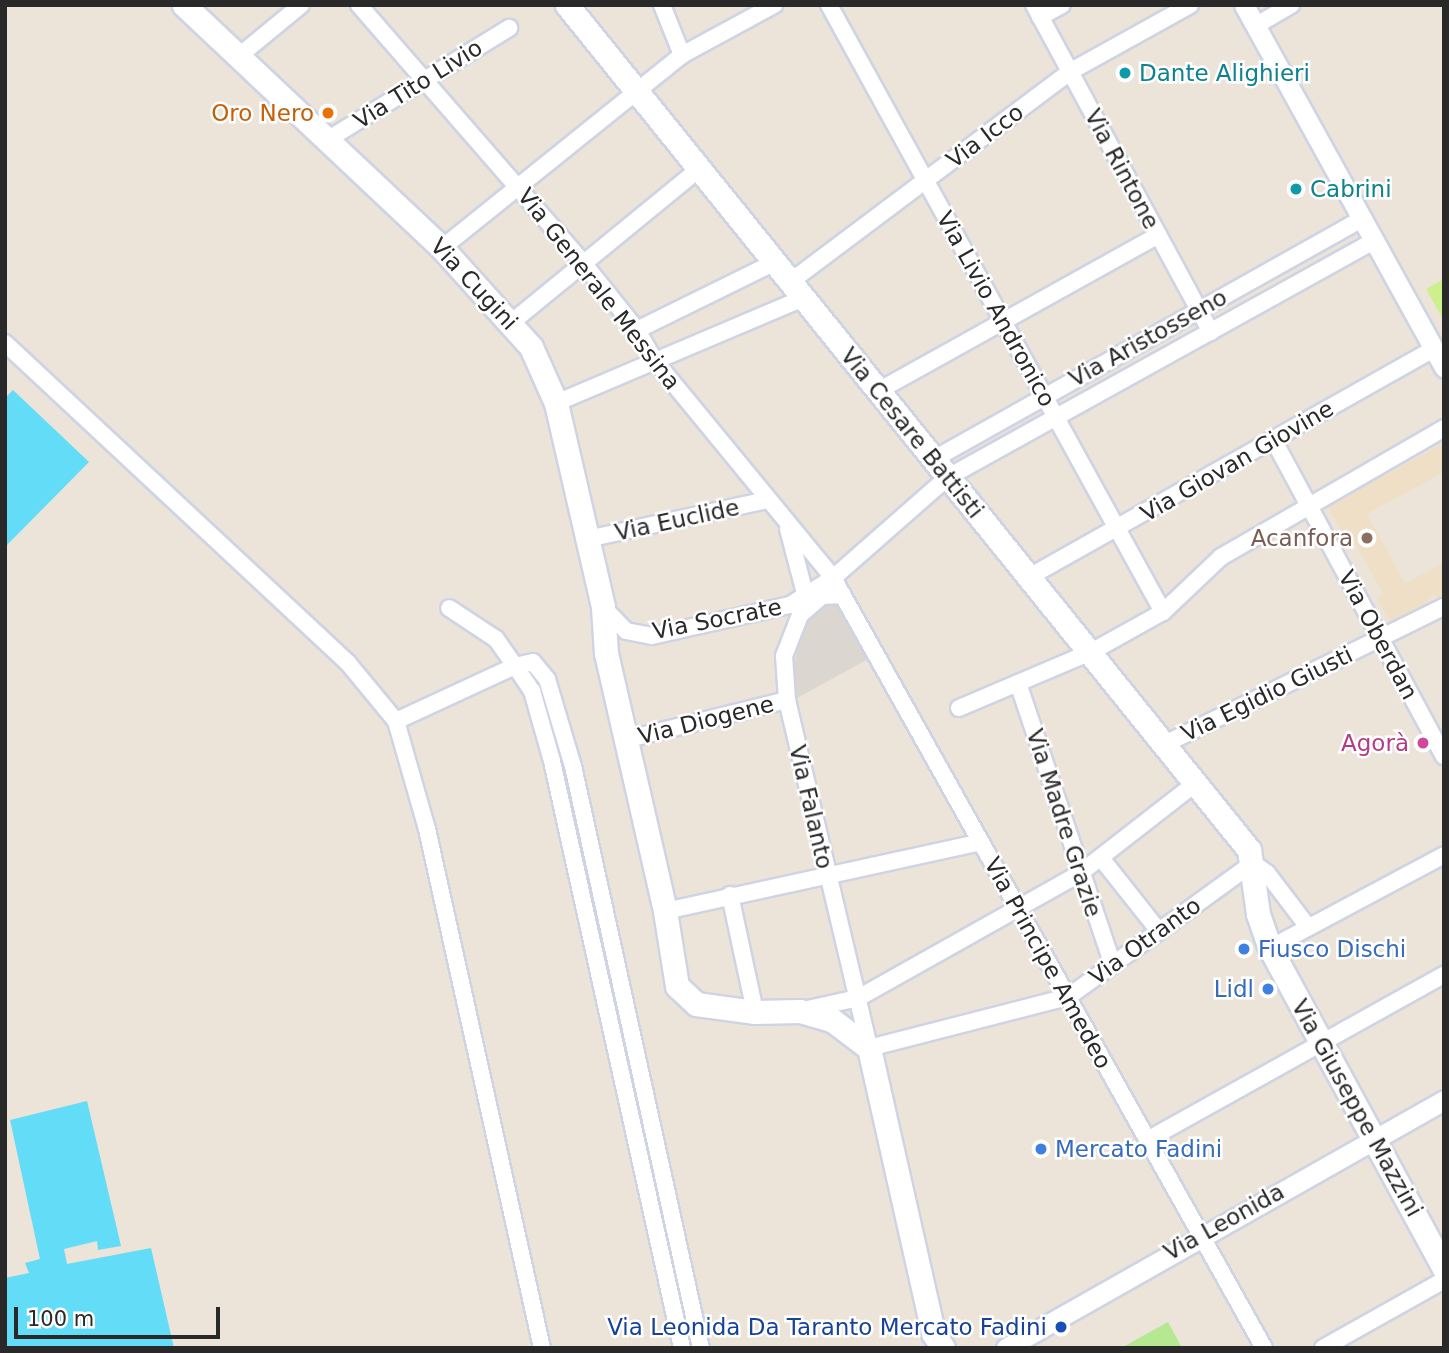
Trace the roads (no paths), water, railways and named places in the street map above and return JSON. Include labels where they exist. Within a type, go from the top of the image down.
[{"type":"main road","name":"Via Cugini","points":[[184,5],[442,247],[531,346],[556,403],[603,607],[606,653],[665,911],[677,986],[696,1004],[755,1012],[800,1011]]},
{"type":"main road","name":"Via Cesare Battisti","points":[[567,5],[1166,744],[1249,850],[1253,863]]},
{"type":"main road","name":"Via Giuseppe Mazzini","points":[[1253,863],[1258,914],[1270,948],[1444,1268]]},
{"type":"main road","points":[[800,1011],[832,1020],[869,1048]]},
{"type":"main road","name":"Via Falanto","points":[[869,1048],[936,1343]]},
{"type":"street","points":[[239,56],[301,5]]},
{"type":"street","name":"Via Generale Messina","points":[[359,5],[584,264],[637,330],[655,361],[833,578]]},
{"type":"street","points":[[662,5],[682,55]]},
{"type":"street","points":[[442,247],[682,55],[774,5]]},
{"type":"street","name":"Via Livio Andronico","points":[[829,5],[1163,612]]},
{"type":"street","points":[[1037,11],[1062,5]]},
{"type":"street","name":"Via Icco","points":[[556,403],[655,361],[796,290],[925,180],[1071,71],[1190,5]]},
{"type":"street","points":[[1244,5],[1374,241],[1441,353]]},
{"type":"street","points":[[1255,26],[1291,5]]},
{"type":"street","name":"Via Rintone","points":[[1037,11],[1211,332]]},
{"type":"street","name":"Via Tito Livio","points":[[327,140],[509,28]]},
{"type":"street","points":[[512,322],[699,169]]},
{"type":"street","name":"Via Aristosseno","points":[[941,468],[1043,397],[1362,219]]},
{"type":"street","points":[[878,391],[1157,235]]},
{"type":"street","name":"Via Aristosseno","points":[[941,468],[1056,418],[1374,241]]},
{"type":"street","points":[[637,330],[775,262]]},
{"type":"street","points":[[5,343],[348,663],[396,721],[427,829],[542,1348]]},
{"type":"street","name":"Via Giovan Giovine","points":[[1029,578],[1273,439],[1441,353]]},
{"type":"street","points":[[960,708],[1091,652],[1163,612],[1221,557],[1444,428]]},
{"type":"street","name":"Via Oberdan","points":[[1273,439],[1380,639],[1437,729],[1444,756]]},
{"type":"street","points":[[833,578],[941,468]]},
{"type":"street","name":"Via Euclide","points":[[587,539],[768,500]]},
{"type":"street","points":[[787,523],[806,597]]},
{"type":"street","name":"Via Principe Amedeo","points":[[833,578],[1264,1348]]},
{"type":"street","name":"Via Socrate","points":[[603,607],[626,631],[652,636],[769,610],[806,597],[833,578]]},
{"type":"street","name":"Via Falanto","points":[[842,595],[832,593],[816,600],[800,615],[784,656],[787,700],[826,876],[869,1048]]},
{"type":"street","name":"Via Egidio Giusti","points":[[1166,744],[1444,607]]},
{"type":"street","points":[[449,608],[496,639],[532,691],[552,761],[682,1348]]},
{"type":"street","points":[[769,610],[790,636]]},
{"type":"street","points":[[396,721],[515,666],[533,662],[547,679],[573,766],[701,1348]]},
{"type":"street","name":"Via Madre Grazie","points":[[1018,683],[1079,874],[1112,963]]},
{"type":"street","name":"Via Diogene","points":[[624,740],[787,700]]},
{"type":"street","points":[[800,1011],[858,998],[1079,874],[1196,783]]},
{"type":"street","points":[[665,911],[981,842]]},
{"type":"street","points":[[1270,948],[1444,855]]},
{"type":"street","points":[[1101,858],[1158,930]]},
{"type":"street","points":[[1253,863],[1267,873],[1308,927]]},
{"type":"street","name":"Via Otranto","points":[[869,1048],[1068,997],[1253,863]]},
{"type":"street","points":[[730,895],[755,1012]]},
{"type":"street","points":[[1147,1140],[1444,975]]},
{"type":"street","name":"Via Leonida","points":[[1006,1348],[1200,1234],[1444,1100]]},
{"type":"street","points":[[1323,1348],[1444,1280]]},
{"type":"water","points":[[13,390],[89,462],[5,547],[5,398]]},
{"type":"water","points":[[87,1101],[121,1246],[98,1250],[97,1241],[64,1249],[67,1264],[151,1248],[174,1348],[5,1348],[5,1278],[29,1273],[25,1263],[40,1259],[10,1120]]},
{"type":"place","name":"Dante Alighieri","points":[[1125,73]]},
{"type":"place","name":"Oro Nero","points":[[328,113]]},
{"type":"place","name":"Cabrini","points":[[1296,189]]},
{"type":"place","name":"Acanfora","points":[[1367,538]]},
{"type":"place","name":"Agorà","points":[[1423,743]]},
{"type":"place","name":"Fiusco Dischi","points":[[1244,949]]},
{"type":"place","name":"Lidl","points":[[1268,989]]},
{"type":"place","name":"Mercato Fadini","points":[[1041,1149]]},
{"type":"place","name":"Via Leonida Da Taranto Mercato Fadini","points":[[1061,1327]]}]
